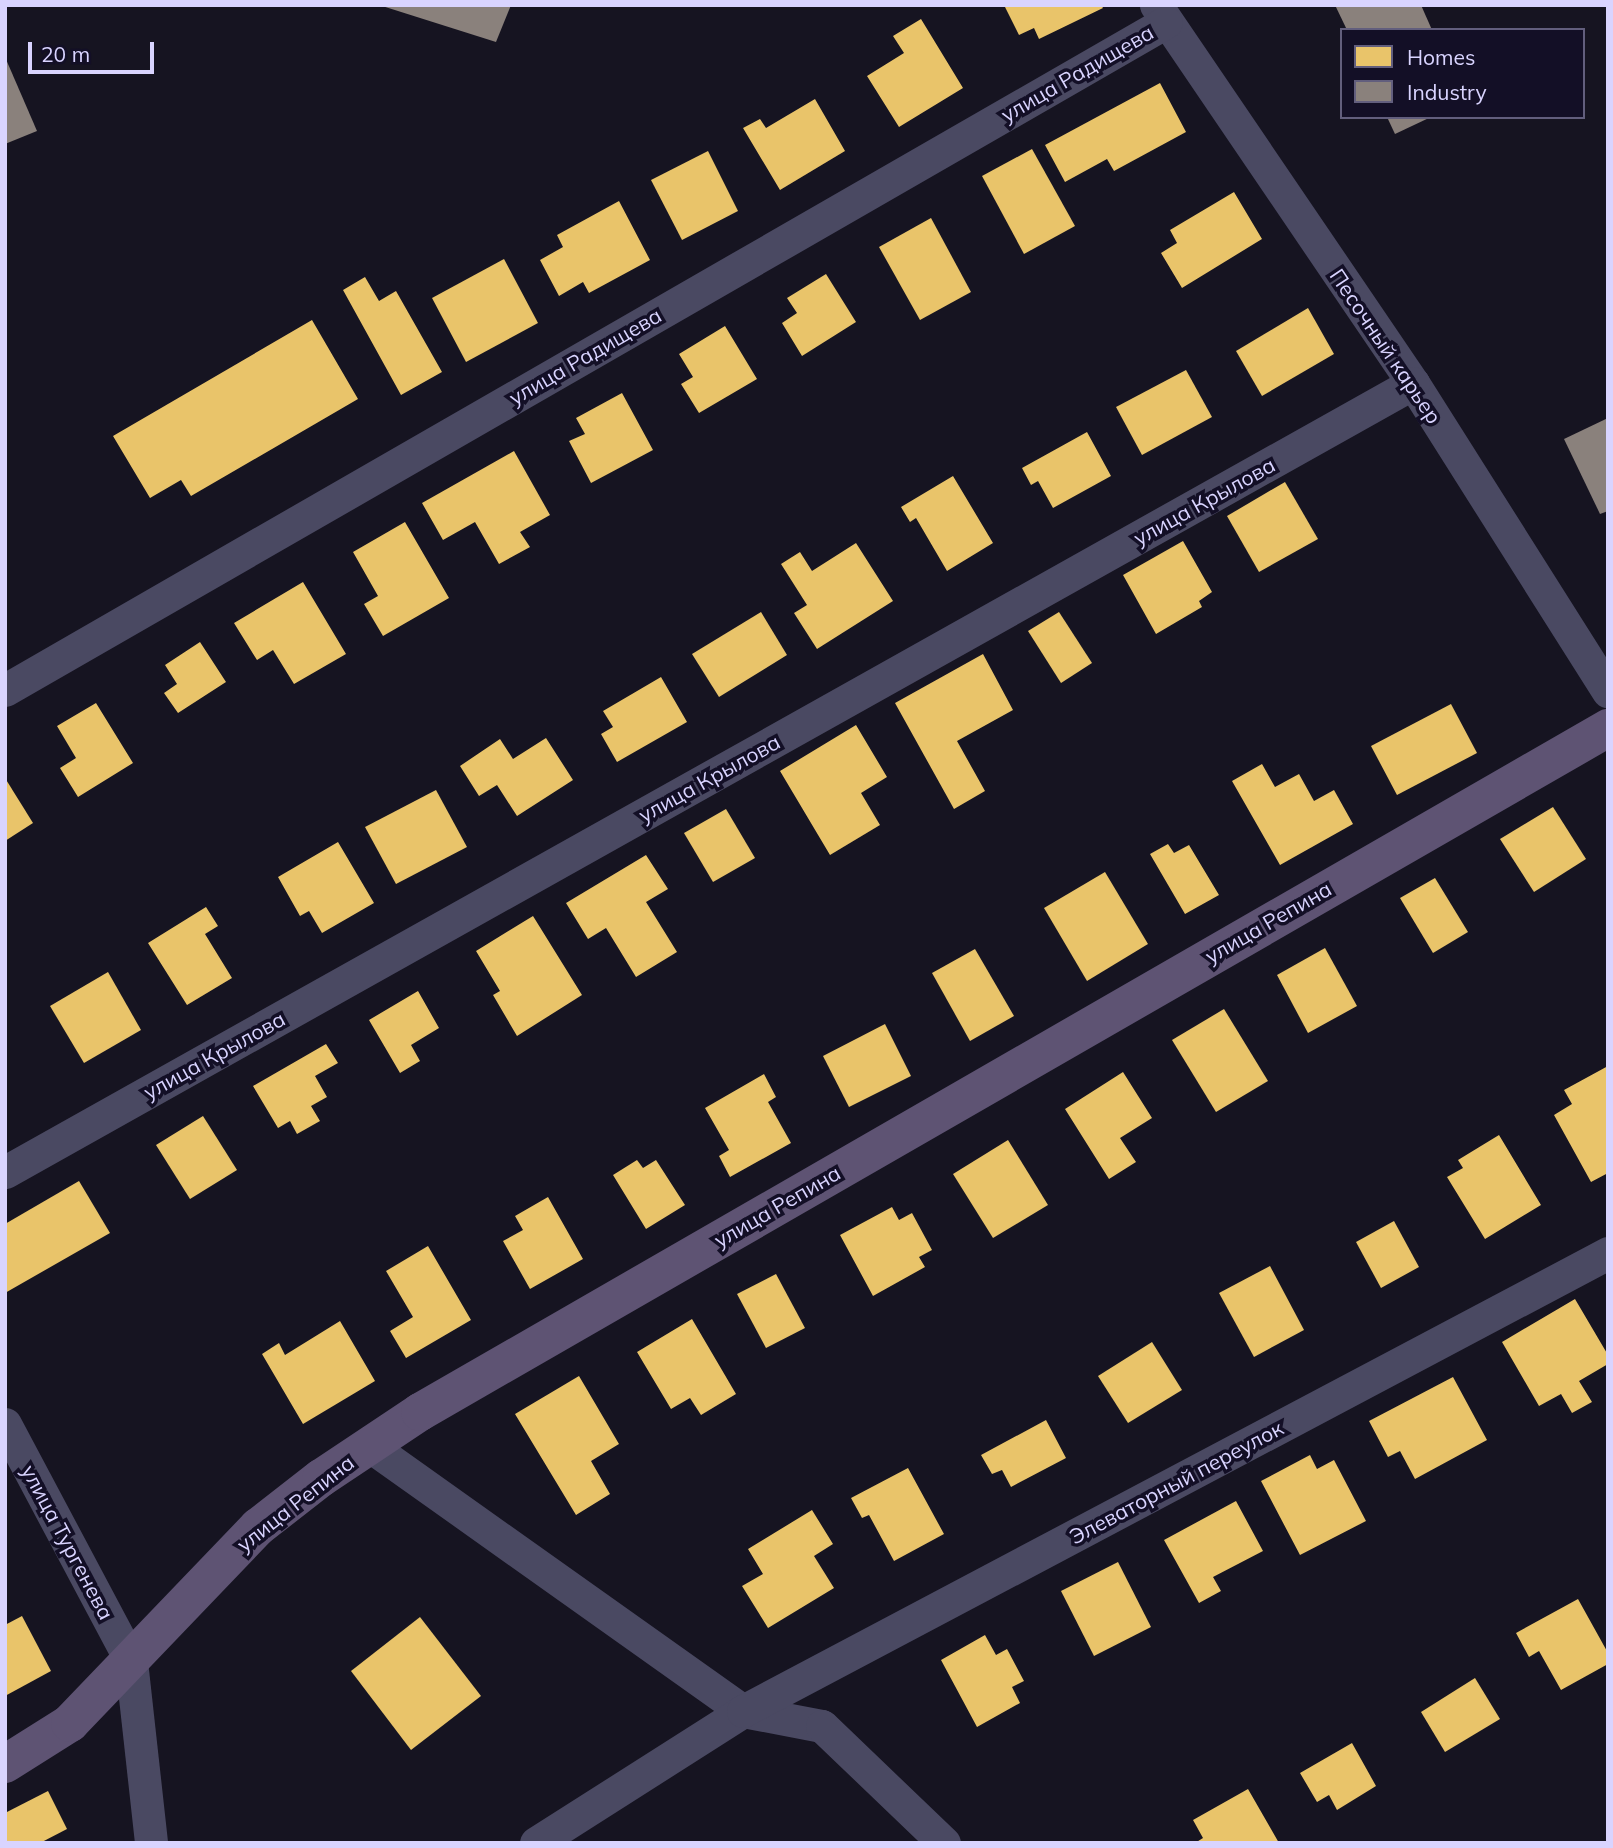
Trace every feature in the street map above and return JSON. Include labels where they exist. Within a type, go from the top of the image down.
[{"type":"main road","name":"улица Репина","points":[[5,1764],[71,1723],[258,1527],[321,1478],[370,1446],[469,1384],[1608,728]]},
{"type":"street","name":"Песочный карьер","points":[[1161,14],[1413,383],[1608,692]]},
{"type":"street","name":"улица Радищева","points":[[5,690],[1161,14]]},
{"type":"street","name":"улица Крылова","points":[[5,1172],[1413,383]]},
{"type":"street","name":"Элеваторный переулок","points":[[536,1843],[743,1711],[1608,1253]]},
{"type":"street","name":"улица Тургенева","points":[[5,1424],[131,1661]]},
{"type":"street","points":[[370,1446],[743,1711],[822,1726],[944,1843]]},
{"type":"street","points":[[131,1661],[150,1828],[173,1843]]},
{"type":"building: Homes","points":[[1004,5],[1101,5],[1103,8],[1039,39],[1034,28],[1019,35]]},
{"type":"building: Homes","points":[[921,19],[963,88],[899,127],[867,76],[904,53],[893,36]]},
{"type":"building: Homes","points":[[1160,83],[1186,132],[1114,171],[1107,159],[1065,182],[1045,145]]},
{"type":"building: Homes","points":[[815,99],[845,151],[780,190],[743,128],[760,119],[766,128]]},
{"type":"building: Homes","points":[[1032,149],[1075,226],[1024,254],[982,176]]},
{"type":"building: Homes","points":[[708,151],[738,211],[682,240],[651,180]]},
{"type":"building: Homes","points":[[1234,192],[1262,239],[1182,288],[1161,253],[1177,243],[1170,230]]},
{"type":"building: Homes","points":[[619,201],[650,260],[589,293],[583,282],[559,296],[540,260],[563,247],[557,235]]},
{"type":"building: Homes","points":[[931,218],[971,292],[920,320],[879,247]]},
{"type":"building: Homes","points":[[504,259],[538,323],[466,362],[432,298]]},
{"type":"building: Homes","points":[[826,274],[856,322],[802,356],[782,323],[797,313],[787,298]]},
{"type":"building: Homes","points":[[365,277],[379,301],[396,291],[442,372],[401,395],[343,290]]},
{"type":"building: Homes","points":[[1308,308],[1334,354],[1262,396],[1236,351]]},
{"type":"building: Homes","points":[[312,320],[358,399],[191,496],[181,480],[150,498],[113,436]]},
{"type":"building: Homes","points":[[725,326],[757,379],[699,413],[681,384],[693,377],[679,354]]},
{"type":"building: Homes","points":[[1186,370],[1212,417],[1142,455],[1116,407]]},
{"type":"building: Homes","points":[[622,393],[653,450],[591,483],[569,441],[585,434],[576,418]]},
{"type":"building: Homes","points":[[1087,432],[1111,476],[1053,508],[1038,481],[1031,485],[1022,468]]},
{"type":"building: Homes","points":[[514,451],[550,515],[520,532],[530,547],[499,564],[475,522],[443,540],[422,503]]},
{"type":"building: Homes","points":[[953,476],[993,543],[947,571],[916,518],[910,522],[901,507]]},
{"type":"building: Homes","points":[[1285,482],[1318,539],[1259,572],[1227,516]]},
{"type":"building: Homes","points":[[405,522],[449,598],[383,636],[364,604],[378,596],[353,552]]},
{"type":"building: Homes","points":[[1183,541],[1212,592],[1199,601],[1202,607],[1156,634],[1123,575]]},
{"type":"building: Homes","points":[[856,543],[893,601],[817,649],[794,613],[807,605],[781,564],[800,552],[812,571]]},
{"type":"building: Homes","points":[[303,582],[346,654],[294,684],[273,650],[257,660],[234,623]]},
{"type":"building: Homes","points":[[761,612],[787,655],[719,697],[692,654]]},
{"type":"building: Homes","points":[[1059,612],[1092,663],[1061,683],[1028,631]]},
{"type":"building: Homes","points":[[200,642],[226,682],[178,713],[164,693],[177,684],[165,665]]},
{"type":"building: Homes","points":[[983,654],[1013,710],[957,741],[985,791],[954,809],[895,703]]},
{"type":"building: Homes","points":[[661,677],[687,722],[617,762],[601,734],[613,727],[603,711]]},
{"type":"building: Homes","points":[[96,703],[133,763],[78,797],[60,768],[76,758],[57,726]]},
{"type":"building: Homes","points":[[1451,704],[1477,753],[1397,795],[1371,746]]},
{"type":"building: Homes","points":[[856,725],[887,777],[861,793],[880,825],[830,855],[780,771]]},
{"type":"building: Homes","points":[[546,738],[573,780],[517,816],[497,785],[479,796],[460,766],[500,739],[513,759]]},
{"type":"building: Homes","points":[[1262,764],[1275,787],[1299,774],[1314,801],[1334,790],[1353,824],[1280,865],[1232,781]]},
{"type":"building: Homes","points":[[5,778],[33,823],[5,841]]},
{"type":"building: Homes","points":[[436,790],[467,847],[396,884],[365,827]]},
{"type":"building: Homes","points":[[1553,807],[1586,859],[1534,892],[1500,839]]},
{"type":"building: Homes","points":[[726,809],[755,858],[713,882],[684,833]]},
{"type":"building: Homes","points":[[338,842],[374,903],[322,933],[309,911],[300,916],[278,877]]},
{"type":"building: Homes","points":[[1168,844],[1174,853],[1189,845],[1219,895],[1185,914],[1150,854]]},
{"type":"building: Homes","points":[[646,855],[668,889],[646,902],[677,952],[636,977],[606,928],[588,939],[566,903]]},
{"type":"building: Homes","points":[[1105,872],[1148,944],[1087,981],[1044,908]]},
{"type":"building: Homes","points":[[1435,878],[1468,932],[1433,953],[1400,898]]},
{"type":"building: Homes","points":[[206,907],[218,926],[205,934],[232,978],[187,1005],[148,943]]},
{"type":"building: Homes","points":[[533,916],[582,995],[517,1036],[493,995],[500,991],[476,951]]},
{"type":"building: Homes","points":[[1325,948],[1357,1006],[1308,1033],[1277,975]]},
{"type":"building: Homes","points":[[975,949],[1014,1016],[970,1041],[932,973]]},
{"type":"building: Homes","points":[[108,972],[141,1030],[84,1063],[50,1006]]},
{"type":"building: Homes","points":[[418,991],[439,1028],[411,1045],[420,1061],[400,1073],[369,1020]]},
{"type":"building: Homes","points":[[1224,1009],[1268,1081],[1216,1112],[1172,1040]]},
{"type":"building: Homes","points":[[885,1024],[911,1076],[849,1107],[823,1056]]},
{"type":"building: Homes","points":[[326,1044],[338,1063],[315,1076],[327,1097],[311,1106],[320,1121],[297,1134],[290,1121],[278,1128],[253,1086]]},
{"type":"building: Homes","points":[[1608,1066],[1608,1173],[1591,1182],[1554,1115],[1572,1104],[1564,1090]]},
{"type":"building: Homes","points":[[1123,1072],[1152,1118],[1120,1138],[1136,1162],[1109,1179],[1065,1109]]},
{"type":"building: Homes","points":[[764,1074],[776,1097],[768,1102],[791,1143],[730,1177],[719,1156],[729,1150],[705,1108]]},
{"type":"building: Homes","points":[[203,1116],[237,1170],[190,1199],[156,1145]]},
{"type":"building: Homes","points":[[1499,1135],[1541,1205],[1485,1239],[1447,1177],[1463,1168],[1458,1160]]},
{"type":"building: Homes","points":[[1008,1140],[1048,1205],[993,1238],[953,1174]]},
{"type":"building: Homes","points":[[637,1160],[643,1168],[656,1160],[685,1205],[646,1229],[613,1175]]},
{"type":"building: Homes","points":[[79,1181],[110,1233],[5,1293],[5,1224]]},
{"type":"building: Homes","points":[[548,1197],[583,1259],[530,1289],[503,1241],[523,1230],[515,1216]]},
{"type":"building: Homes","points":[[892,1207],[899,1220],[912,1213],[932,1250],[919,1257],[925,1267],[873,1296],[840,1235]]},
{"type":"building: Homes","points":[[1394,1221],[1419,1267],[1381,1288],[1356,1242]]},
{"type":"building: Homes","points":[[428,1246],[471,1320],[406,1358],[390,1331],[413,1317],[386,1271]]},
{"type":"building: Homes","points":[[1270,1266],[1304,1330],[1254,1357],[1219,1293]]},
{"type":"building: Homes","points":[[776,1274],[805,1328],[766,1348],[737,1294]]},
{"type":"building: Homes","points":[[1575,1299],[1608,1355],[1608,1364],[1579,1381],[1592,1402],[1572,1413],[1561,1394],[1539,1406],[1502,1342]]},
{"type":"building: Homes","points":[[692,1319],[736,1394],[701,1415],[690,1398],[671,1409],[637,1352]]},
{"type":"building: Homes","points":[[340,1321],[375,1381],[303,1424],[262,1354],[279,1343],[285,1355]]},
{"type":"building: Homes","points":[[1152,1342],[1182,1390],[1128,1423],[1098,1376]]},
{"type":"building: Homes","points":[[579,1376],[619,1444],[591,1461],[610,1494],[576,1515],[515,1414]]},
{"type":"building: Homes","points":[[1453,1377],[1487,1440],[1415,1479],[1400,1451],[1388,1457],[1369,1421]]},
{"type":"building: Homes","points":[[1046,1420],[1066,1458],[1011,1487],[1002,1470],[992,1474],[981,1455]]},
{"type":"building: Homes","points":[[1310,1455],[1317,1469],[1334,1460],[1366,1521],[1300,1555],[1261,1481]]},
{"type":"building: Homes","points":[[908,1468],[944,1534],[894,1561],[869,1515],[862,1518],[851,1498]]},
{"type":"building: Homes","points":[[1236,1501],[1263,1551],[1213,1577],[1221,1591],[1199,1603],[1164,1540]]},
{"type":"building: Homes","points":[[812,1510],[833,1544],[814,1556],[834,1588],[768,1628],[742,1586],[763,1574],[748,1549]]},
{"type":"building: Homes","points":[[1118,1562],[1151,1627],[1094,1656],[1061,1591]]},
{"type":"building: Homes","points":[[1578,1599],[1608,1653],[1608,1664],[1561,1690],[1539,1651],[1529,1657],[1516,1633]]},
{"type":"building: Homes","points":[[22,1616],[51,1671],[5,1696],[5,1625]]},
{"type":"building: Homes","points":[[420,1617],[481,1696],[411,1750],[351,1671]]},
{"type":"building: Homes","points":[[985,1635],[996,1655],[1007,1649],[1024,1681],[1012,1687],[1020,1703],[977,1727],[941,1660]]},
{"type":"building: Homes","points":[[1475,1678],[1500,1719],[1445,1752],[1421,1712]]},
{"type":"building: Homes","points":[[1352,1743],[1376,1786],[1337,1810],[1329,1795],[1317,1802],[1300,1773]]},
{"type":"building: Homes","points":[[1248,1789],[1279,1843],[1195,1843],[1203,1838],[1193,1820]]},
{"type":"building: Homes","points":[[48,1791],[67,1829],[40,1843],[5,1843],[5,1813]]},
{"type":"building: Industry","points":[[379,5],[511,5],[496,42]]},
{"type":"building: Industry","points":[[1335,5],[1421,5],[1431,28],[1346,28]]},
{"type":"building: Industry","points":[[5,57],[37,131],[5,144]]},
{"type":"building: Industry","points":[[1388,119],[1427,119],[1395,134]]},
{"type":"building: Industry","points":[[1608,418],[1608,511],[1600,514],[1564,439]]}]
